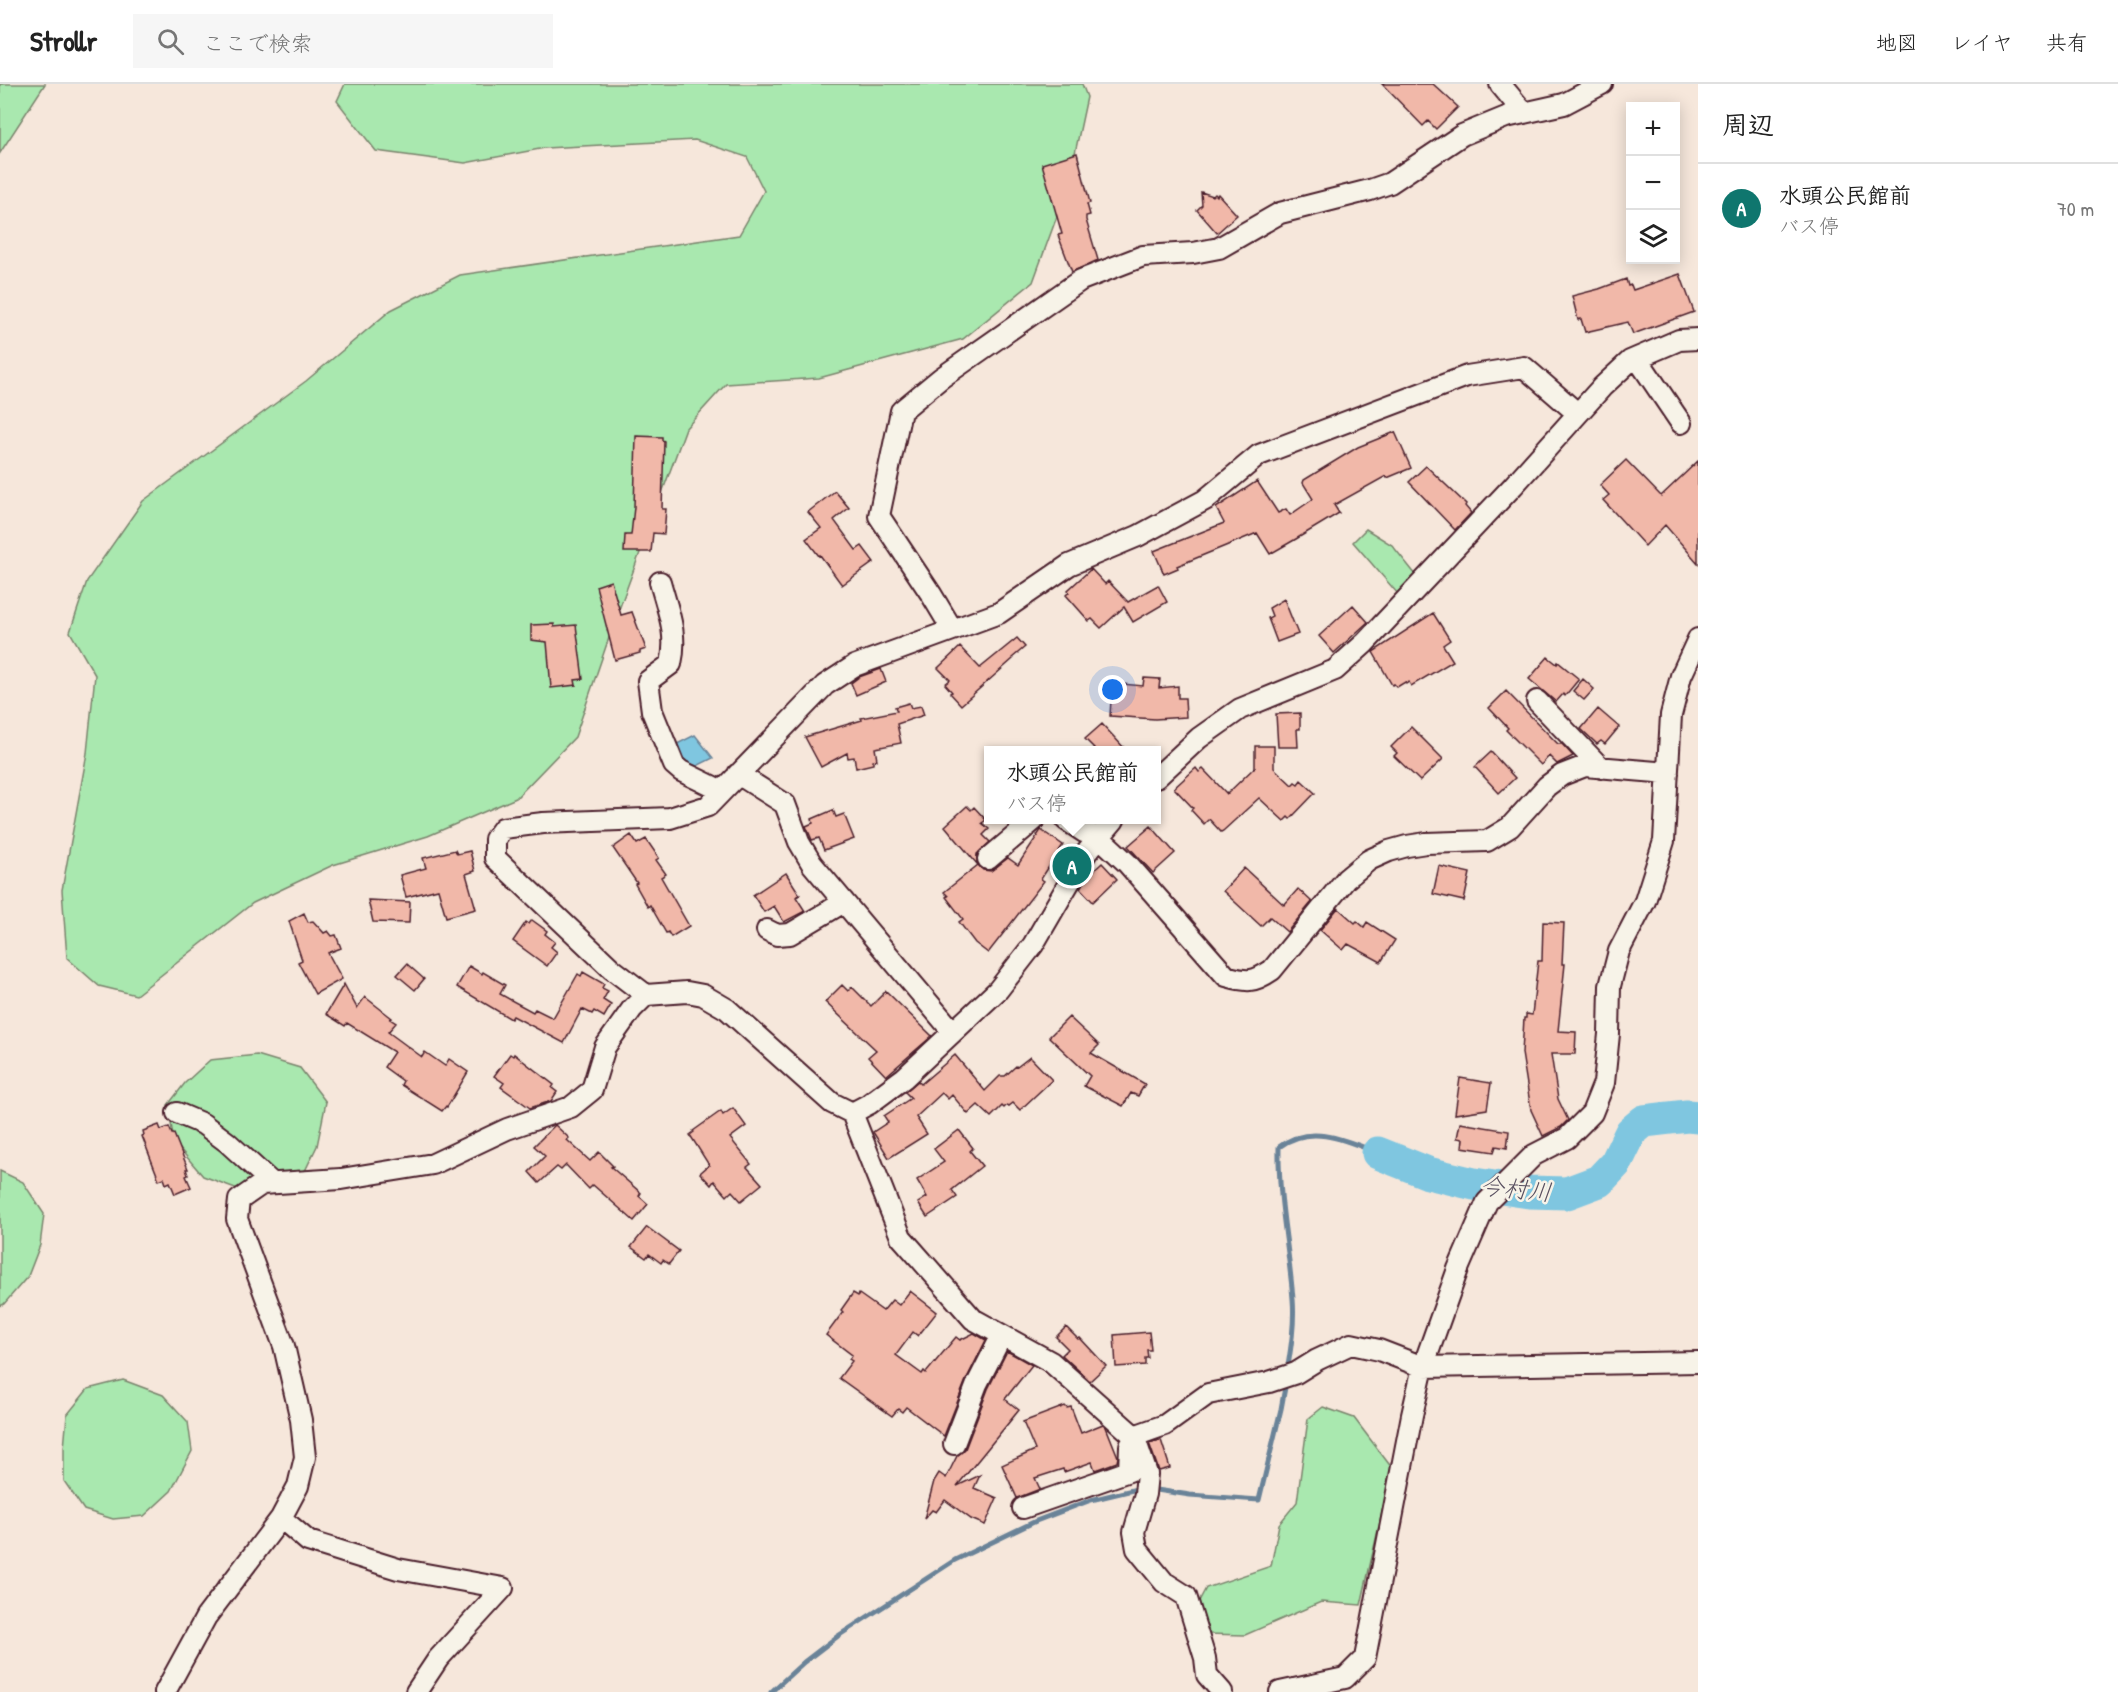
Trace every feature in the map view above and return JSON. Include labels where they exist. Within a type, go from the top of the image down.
[{"type":"street","points":[[1500,84],[1524,113]]},
{"type":"street","points":[[952,629],[879,516],[901,411],[941,378],[1082,280],[1143,256],[1193,254],[1219,248],[1280,213],[1390,183],[1462,135],[1506,117],[1564,104],[1602,84]]},
{"type":"street","points":[[1161,773],[1199,738],[1240,709],[1335,670],[1365,643],[1505,495],[1577,413],[1630,361],[1679,340],[1698,339]]},
{"type":"street","points":[[1637,358],[1681,423]]},
{"type":"street","points":[[646,995],[612,969],[495,858],[495,839],[502,828],[543,823],[670,818],[708,806],[825,685],[854,666],[999,613],[1069,565],[1138,536],[1205,500],[1259,455],[1467,376],[1524,367],[1577,413]]},
{"type":"street","points":[[660,582],[674,631],[674,650],[671,664],[648,681],[652,711],[674,765],[681,771],[722,790]]},
{"type":"street","points":[[1280,1692],[1345,1678],[1365,1658],[1412,1415],[1424,1367],[1458,1269],[1487,1202],[1534,1155],[1567,1138],[1592,1113],[1604,1083],[1609,1034],[1610,986],[1619,951],[1645,901],[1664,841],[1671,715],[1681,676],[1693,664],[1698,639]]},
{"type":"street","points":[[1537,701],[1601,768]]},
{"type":"street","points":[[1073,824],[1084,832],[1099,837],[1127,863],[1226,976],[1242,981],[1257,981],[1272,970],[1346,879],[1369,860],[1389,851],[1426,843],[1487,842],[1510,827],[1546,786],[1562,775],[1585,766],[1668,773]]},
{"type":"street","points":[[738,774],[785,804],[799,842],[812,864],[952,1032]]},
{"type":"street","points":[[988,859],[1028,824]]},
{"type":"street","points":[[852,1113],[869,1104],[904,1078],[998,990],[1033,945],[1081,861],[1110,824]]},
{"type":"street","points":[[767,930],[777,935],[790,934],[844,902]]},
{"type":"street","points":[[165,1692],[206,1617],[281,1518],[298,1486],[305,1457],[301,1420],[284,1346],[237,1219],[239,1200],[262,1184],[341,1179],[433,1164],[507,1129],[571,1107],[592,1089],[605,1047],[632,1009],[646,995],[687,992],[703,995],[727,1009],[832,1103],[852,1113],[901,1237],[973,1319],[1051,1362],[1135,1440],[1146,1474],[1144,1494],[1134,1532],[1137,1549],[1164,1582],[1185,1596],[1205,1658],[1207,1675],[1222,1692]]},
{"type":"street","points":[[177,1113],[203,1124],[227,1142],[272,1183]]},
{"type":"street","points":[[954,1444],[977,1384],[1002,1335]]},
{"type":"street","points":[[1023,1508],[1129,1471],[1130,1446],[1135,1440],[1165,1425],[1208,1394],[1269,1382],[1296,1373],[1317,1360],[1352,1344],[1379,1350],[1424,1367],[1698,1362]]},
{"type":"street","points":[[281,1518],[308,1541],[320,1545],[398,1569],[503,1588],[438,1659],[416,1692]]},
{"type":"green space","points":[[0,84],[45,84],[0,153]]},
{"type":"green space","points":[[345,84],[1082,84],[1087,97],[1068,186],[1033,282],[963,339],[819,378],[726,384],[686,428],[614,623],[575,737],[516,798],[428,836],[333,865],[253,903],[136,995],[99,986],[67,958],[62,890],[87,753],[95,675],[70,632],[87,581],[143,501],[306,381],[391,310],[460,275],[739,235],[764,191],[747,157],[695,140],[545,148],[465,163],[376,151],[337,101]]},
{"type":"green space","points":[[1366,529],[1392,545],[1416,575],[1398,594],[1353,542]]},
{"type":"green space","points":[[257,1055],[300,1068],[326,1102],[317,1146],[303,1175],[238,1189],[203,1176],[174,1142],[168,1105],[185,1083],[210,1060]]},
{"type":"green space","points":[[0,1171],[23,1182],[44,1214],[40,1245],[28,1276],[0,1306]]},
{"type":"green space","points":[[123,1380],[163,1395],[188,1422],[192,1451],[171,1491],[144,1516],[113,1519],[84,1510],[64,1481],[64,1448],[67,1415],[88,1389]]},
{"type":"green space","points":[[1323,1407],[1354,1418],[1392,1468],[1361,1605],[1321,1602],[1245,1635],[1207,1634],[1197,1605],[1206,1588],[1271,1566],[1279,1524],[1297,1502],[1308,1419]]},
{"type":"water","points":[[695,735],[713,758],[697,766],[684,761],[675,745]]},
{"type":"building","points":[[1382,84],[1433,84],[1458,107],[1436,129],[1428,121],[1423,126]]},
{"type":"building","points":[[1077,153],[1090,203],[1087,204],[1090,215],[1086,216],[1086,220],[1098,260],[1072,272],[1058,235],[1062,234],[1042,164]]},
{"type":"building","points":[[1201,192],[1213,196],[1218,194],[1237,215],[1217,233],[1197,210],[1202,205]]},
{"type":"building","points":[[1680,274],[1694,312],[1633,334],[1628,322],[1585,332],[1581,319],[1578,320],[1572,296],[1626,279],[1628,286],[1631,285],[1633,290]]},
{"type":"building","points":[[1395,432],[1411,468],[1387,478],[1386,476],[1334,505],[1339,513],[1270,554],[1257,533],[1177,566],[1178,568],[1164,574],[1154,551],[1224,523],[1216,508],[1257,481],[1278,513],[1286,509],[1290,515],[1313,499],[1303,483],[1304,480],[1358,447]]},
{"type":"building","points":[[636,436],[662,437],[664,441],[662,509],[666,509],[664,534],[653,533],[651,552],[624,552],[625,535],[631,535],[634,507]]},
{"type":"building","points":[[1626,460],[1661,496],[1698,461],[1698,563],[1665,525],[1645,546],[1603,500],[1609,495],[1600,485]]},
{"type":"building","points":[[1426,466],[1466,504],[1465,506],[1471,513],[1455,530],[1409,482]]},
{"type":"building","points":[[835,491],[849,508],[834,520],[856,550],[862,546],[874,562],[842,585],[806,539],[821,528],[808,512]]},
{"type":"building","points":[[1091,569],[1105,584],[1108,581],[1128,602],[1158,585],[1167,602],[1133,622],[1124,607],[1101,628],[1092,619],[1089,621],[1066,595],[1068,590]]},
{"type":"building","points":[[611,581],[621,615],[632,612],[646,649],[615,660],[596,586]]},
{"type":"building","points":[[1284,599],[1298,634],[1277,642],[1268,618],[1272,616],[1269,608]]},
{"type":"building","points":[[1353,605],[1368,622],[1334,653],[1319,636]]},
{"type":"building","points":[[1433,613],[1450,640],[1443,645],[1453,661],[1411,686],[1409,682],[1397,687],[1392,685],[1373,652]]},
{"type":"building","points":[[554,624],[554,627],[576,625],[583,679],[575,680],[576,685],[551,688],[547,642],[531,640],[531,625]]},
{"type":"building","points":[[1017,638],[1025,647],[961,705],[945,684],[950,680],[938,668],[960,647],[980,668]]},
{"type":"building","points":[[1548,657],[1579,679],[1565,696],[1563,694],[1556,702],[1529,679]]},
{"type":"building","points":[[881,669],[886,682],[856,695],[851,683],[859,677]]},
{"type":"building","points":[[1144,678],[1160,679],[1159,688],[1178,686],[1178,698],[1185,698],[1186,717],[1155,719],[1110,716],[1112,683],[1143,686]]},
{"type":"building","points":[[1583,679],[1594,689],[1584,700],[1573,691]]},
{"type":"building","points":[[1506,691],[1558,744],[1562,744],[1573,756],[1557,764],[1549,756],[1541,765],[1506,730],[1508,728],[1489,708]]},
{"type":"building","points":[[909,703],[911,708],[921,706],[924,715],[897,724],[901,743],[875,748],[877,760],[873,761],[873,764],[856,768],[854,757],[848,758],[847,753],[821,767],[805,737],[862,720],[861,718],[897,711],[895,707]]},
{"type":"building","points":[[1598,709],[1619,727],[1605,744],[1601,741],[1597,744],[1581,729]]},
{"type":"building","points":[[1300,713],[1300,729],[1297,729],[1298,747],[1278,747],[1276,714]]},
{"type":"building","points":[[1102,724],[1122,746],[1092,746],[1085,739]]},
{"type":"building","points":[[1411,727],[1443,759],[1420,781],[1394,756],[1397,753],[1391,747]]},
{"type":"building","points":[[1255,746],[1274,746],[1274,768],[1292,785],[1295,782],[1298,784],[1301,780],[1315,793],[1290,819],[1288,817],[1284,821],[1259,798],[1221,832],[1209,819],[1204,824],[1174,788],[1196,768],[1199,772],[1203,769],[1227,794],[1255,767]]},
{"type":"building","points":[[1491,752],[1515,778],[1499,793],[1475,767]]},
{"type":"building","points":[[967,806],[971,810],[974,807],[984,818],[982,823],[989,829],[983,835],[990,842],[977,854],[977,864],[945,826]]},
{"type":"building","points":[[833,810],[836,817],[844,814],[854,839],[824,850],[819,838],[812,840],[806,826],[813,823],[812,819]]},
{"type":"building","points":[[1151,826],[1175,853],[1153,873],[1128,846]]},
{"type":"building","points":[[1041,830],[1063,845],[1041,879],[1044,881],[988,953],[975,943],[959,922],[963,919],[944,892],[978,865],[983,870],[991,871],[1008,858],[1018,865]]},
{"type":"building","points":[[631,835],[637,844],[646,839],[659,858],[656,860],[666,874],[661,877],[689,926],[671,937],[668,932],[666,933],[650,905],[648,907],[635,884],[637,883],[613,848]]},
{"type":"building","points":[[455,850],[457,854],[470,851],[475,871],[466,874],[476,909],[446,917],[438,889],[406,897],[400,875],[426,868],[423,858]]},
{"type":"building","points":[[1102,863],[1117,879],[1093,902],[1080,888],[1086,878]]},
{"type":"building","points":[[1439,866],[1470,873],[1464,901],[1433,894]]},
{"type":"building","points":[[1244,868],[1284,905],[1298,889],[1312,902],[1287,932],[1270,917],[1261,926],[1223,891]]},
{"type":"building","points":[[786,873],[800,895],[796,897],[805,911],[784,922],[774,906],[764,912],[753,895]]},
{"type":"building","points":[[368,900],[410,902],[409,923],[373,922]]},
{"type":"building","points":[[1338,908],[1355,923],[1357,921],[1364,927],[1367,922],[1395,940],[1381,962],[1348,944],[1343,950],[1320,930]]},
{"type":"building","points":[[304,913],[308,922],[313,921],[324,933],[328,931],[332,936],[336,935],[341,948],[328,953],[342,979],[315,994],[298,962],[302,960],[289,921]]},
{"type":"building","points":[[532,920],[547,931],[545,934],[555,942],[551,947],[557,952],[547,966],[513,941],[526,922],[529,924]]},
{"type":"building","points":[[1543,922],[1564,923],[1562,964],[1565,964],[1558,1031],[1576,1032],[1575,1054],[1551,1054],[1558,1099],[1568,1120],[1561,1127],[1543,1136],[1531,1110],[1522,1053],[1524,1018],[1526,1014],[1532,1015],[1538,961],[1542,961]]},
{"type":"building","points":[[407,964],[424,979],[415,990],[397,975]]},
{"type":"building","points":[[469,966],[505,985],[500,994],[533,1012],[535,1009],[553,1018],[578,974],[581,976],[583,972],[604,984],[602,988],[608,991],[603,1000],[611,1005],[604,1017],[594,1011],[592,1014],[582,1009],[564,1043],[513,1016],[511,1019],[457,987]]},
{"type":"building","points":[[344,984],[357,1008],[365,997],[396,1023],[388,1032],[422,1057],[425,1052],[445,1066],[449,1059],[468,1072],[447,1107],[442,1111],[401,1085],[403,1081],[384,1067],[394,1052],[347,1023],[345,1026],[326,1014]]},
{"type":"building","points":[[842,985],[848,991],[852,987],[871,1006],[886,991],[932,1036],[886,1076],[868,1057],[876,1050],[825,1002]]},
{"type":"building","points":[[1069,1017],[1099,1045],[1091,1053],[1145,1084],[1138,1096],[1131,1093],[1123,1106],[1084,1086],[1090,1076],[1049,1037]]},
{"type":"building","points":[[510,1054],[513,1056],[514,1054],[554,1085],[552,1088],[557,1092],[551,1101],[530,1108],[501,1087],[504,1083],[494,1076]]},
{"type":"building","points":[[955,1055],[985,1091],[1000,1076],[1005,1076],[1030,1057],[1052,1080],[1020,1110],[1013,1103],[1004,1108],[1002,1106],[991,1117],[978,1105],[968,1114],[952,1095],[948,1099],[942,1093],[916,1117],[927,1134],[889,1158],[873,1132],[888,1122],[884,1116],[911,1098],[905,1092],[918,1081],[921,1084]]},
{"type":"building","points":[[1460,1078],[1491,1083],[1487,1109],[1455,1114]]},
{"type":"building","points":[[733,1108],[746,1126],[730,1138],[751,1164],[747,1167],[762,1184],[741,1201],[732,1191],[727,1196],[714,1181],[711,1185],[700,1173],[709,1165],[690,1135],[721,1111],[723,1115]]},
{"type":"building","points":[[1460,1123],[1509,1131],[1507,1148],[1496,1146],[1494,1152],[1462,1147],[1463,1139],[1457,1138]]},
{"type":"building","points":[[159,1125],[161,1130],[169,1127],[174,1134],[188,1169],[186,1169],[188,1175],[186,1176],[191,1187],[175,1194],[170,1182],[166,1184],[164,1178],[159,1180],[142,1136],[143,1131]]},
{"type":"building","points":[[555,1125],[569,1138],[567,1140],[590,1161],[599,1152],[613,1166],[611,1167],[641,1193],[639,1196],[648,1204],[634,1221],[593,1185],[589,1189],[566,1165],[561,1170],[557,1167],[539,1183],[529,1172],[545,1156],[534,1146]]},
{"type":"building","points":[[959,1130],[973,1148],[970,1151],[982,1166],[952,1190],[957,1197],[927,1217],[918,1203],[927,1197],[917,1180],[944,1162],[934,1149]]},
{"type":"building","points":[[647,1227],[679,1251],[669,1264],[663,1260],[661,1263],[649,1254],[646,1258],[631,1247]]},
{"type":"building","points":[[910,1291],[937,1312],[918,1336],[913,1332],[896,1355],[922,1374],[924,1371],[926,1373],[956,1337],[960,1340],[974,1333],[986,1340],[966,1380],[944,1436],[906,1407],[902,1412],[898,1409],[892,1416],[839,1378],[852,1361],[849,1359],[852,1355],[826,1335],[843,1312],[841,1310],[853,1293],[858,1296],[859,1294],[883,1311],[892,1300],[899,1305]]},
{"type":"building","points":[[1066,1327],[1078,1339],[1080,1338],[1106,1366],[1090,1381],[1062,1355],[1068,1349],[1056,1337]]},
{"type":"building","points":[[1149,1332],[1151,1350],[1147,1350],[1148,1358],[1145,1358],[1145,1365],[1116,1367],[1114,1335]]},
{"type":"building","points":[[1007,1351],[1032,1365],[1005,1399],[1019,1410],[957,1486],[980,1475],[974,1488],[997,1498],[985,1525],[971,1519],[945,1500],[936,1512],[932,1510],[924,1519],[934,1481],[939,1473],[946,1478],[957,1456],[965,1449],[988,1389]]},
{"type":"building","points":[[1065,1406],[1071,1407],[1081,1433],[1103,1424],[1106,1427],[1118,1457],[1117,1462],[1095,1470],[1092,1462],[1064,1472],[1063,1469],[1035,1478],[1040,1489],[1017,1498],[1002,1465],[1035,1450],[1023,1422]]},
{"type":"building","points":[[1161,1440],[1170,1468],[1159,1471],[1149,1443]]},
{"type":"waterway","name":"今村川","points":[[1378,1153],[1428,1173],[1474,1184],[1529,1192],[1567,1193],[1599,1181],[1616,1163],[1631,1132],[1644,1121],[1687,1116],[1698,1117]]},
{"type":"waterway","points":[[1287,1372],[1293,1308],[1280,1185],[1279,1147],[1303,1136],[1316,1135],[1341,1139],[1378,1153]]},
{"type":"waterway","points":[[1150,1489],[1190,1495],[1259,1500],[1286,1382]]},
{"type":"waterway","points":[[771,1692],[804,1662],[838,1636],[955,1560],[1036,1521],[1091,1500],[1141,1488]]},
{"type":"place","name":"水頭公民館前","points":[[1072,866]]}]
